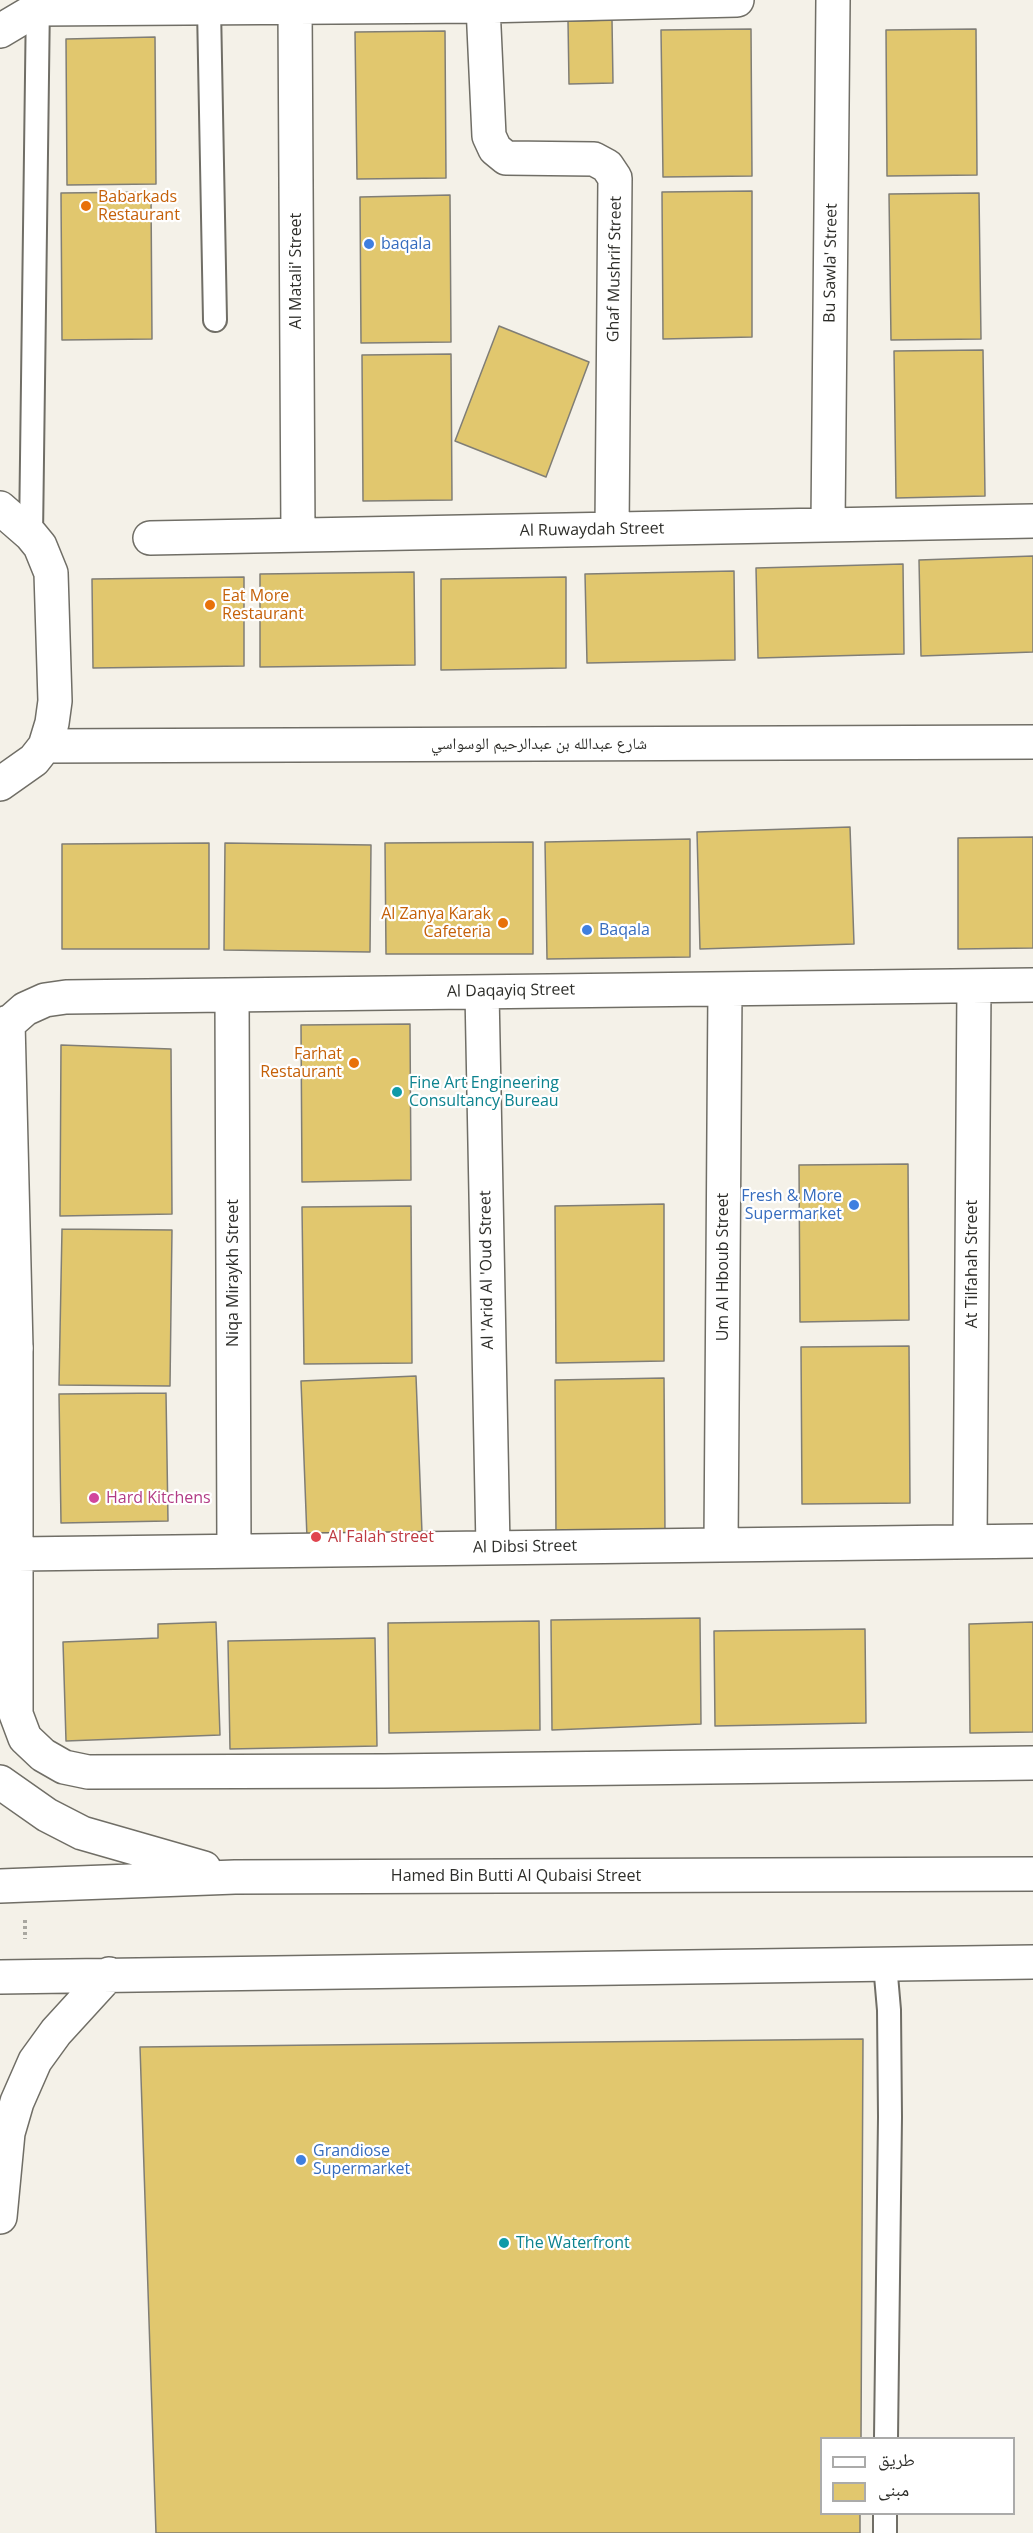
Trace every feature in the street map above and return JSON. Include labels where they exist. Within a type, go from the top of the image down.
[{"type":"street","points":[[0,31],[38,5],[209,8],[483,6],[737,0]]},
{"type":"street","name":"Bu Sawla' Street","points":[[828,525],[833,0]]},
{"type":"street","name":"Ghaf Mushrif Street","points":[[483,6],[489,136],[495,149],[506,158],[594,159],[607,166],[615,178],[612,530]]},
{"type":"street","name":"Al Matali' Street","points":[[295,7],[298,535]]},
{"type":"street","points":[[0,508],[31,535],[46,559],[53,587],[55,701],[52,723],[45,746],[34,760],[0,784]]},
{"type":"street","name":"Al Ruwaydah Street","points":[[150,538],[1033,521]]},
{"type":"street","name":"شارع عبدالله بن عبدالرحيم الوسواسي","points":[[45,746],[1033,742]]},
{"type":"street","name":"Al Daqayiq Street","points":[[4,1026],[25,1009],[45,1000],[66,997],[1033,985]]},
{"type":"street","name":"At Tilfahah Street","points":[[970,1541],[974,986]]},
{"type":"street","name":"Um Al Hboub Street","points":[[721,1544],[725,989]]},
{"type":"street","name":"Al 'Arid Al 'Oud Street","points":[[482,992],[493,1547]]},
{"type":"street","name":"Niqa Miraykh Street","points":[[232,995],[234,1551]]},
{"type":"street","points":[[4,1026],[8,1348],[18,1554],[16,1714],[25,1738],[43,1755],[64,1767],[87,1772],[1033,1763]]},
{"type":"street","name":"Al Dibsi Street","points":[[18,1554],[1033,1541]]},
{"type":"street","points":[[0,1782],[47,1815],[82,1833],[235,1877]]},
{"type":"street","name":"Hamed Bin Butti Al Qubaisi Street","points":[[12,1886],[235,1877],[1033,1874]]},
{"type":"street","points":[[13,1976],[1033,1962]]},
{"type":"street","points":[[0,2217],[8,2133],[17,2102],[35,2061],[56,2032],[109,1974]]},
{"type":"lane","points":[[31,535],[38,5]]},
{"type":"lane","points":[[209,8],[215,320]]},
{"type":"lane","points":[[885,1964],[889,2010],[890,2117],[885,2437]]},
{"type":"lane","points":[[885,2515],[885,2533]]},
{"type":"path","points":[[12,1886],[13,1976]]},
{"type":"building","points":[[612,20],[613,83],[569,84],[568,21]]},
{"type":"building","points":[[751,29],[752,176],[663,177],[661,30]]},
{"type":"building","points":[[976,29],[977,175],[887,176],[886,30]]},
{"type":"building","points":[[445,31],[446,178],[357,179],[355,32]]},
{"type":"building","points":[[155,37],[156,184],[67,185],[66,39]]},
{"type":"building","points":[[752,191],[752,337],[663,339],[662,192]]},
{"type":"building","points":[[151,192],[152,339],[62,340],[61,193]]},
{"type":"building","points":[[979,193],[981,339],[891,340],[889,194]]},
{"type":"building","points":[[450,195],[451,342],[361,343],[360,197]]},
{"type":"building","points":[[499,326],[589,362],[546,477],[455,441]]},
{"type":"building","points":[[983,350],[985,496],[896,498],[894,351]]},
{"type":"building","points":[[451,354],[452,500],[363,501],[362,355]]},
{"type":"building","points":[[1033,556],[1033,652],[921,656],[919,560]]},
{"type":"building","points":[[903,564],[904,654],[758,658],[756,568]]},
{"type":"building","points":[[734,571],[735,660],[587,663],[585,574]]},
{"type":"building","points":[[414,572],[415,665],[260,667],[260,574]]},
{"type":"building","points":[[244,577],[244,666],[93,668],[92,579]]},
{"type":"building","points":[[566,577],[566,668],[441,670],[441,579]]},
{"type":"building","points":[[850,827],[854,944],[700,949],[697,832]]},
{"type":"building","points":[[1033,837],[1033,948],[958,949],[958,838]]},
{"type":"building","points":[[690,839],[690,957],[547,959],[545,842]]},
{"type":"building","points":[[533,842],[533,954],[386,954],[385,843]]},
{"type":"building","points":[[209,843],[209,949],[62,949],[62,844]]},
{"type":"building","points":[[225,843],[371,845],[370,952],[224,950]]},
{"type":"building","points":[[410,1024],[411,1180],[302,1182],[301,1025]]},
{"type":"building","points":[[61,1045],[171,1049],[172,1214],[60,1216]]},
{"type":"building","points":[[908,1164],[909,1320],[800,1322],[799,1165]]},
{"type":"building","points":[[664,1204],[664,1361],[556,1363],[555,1206]]},
{"type":"building","points":[[411,1206],[412,1363],[304,1364],[302,1207]]},
{"type":"building","points":[[62,1229],[172,1230],[170,1386],[59,1385]]},
{"type":"building","points":[[909,1346],[910,1503],[802,1504],[801,1347]]},
{"type":"building","points":[[416,1376],[422,1533],[307,1538],[301,1381]]},
{"type":"building","points":[[664,1378],[665,1535],[556,1537],[555,1380]]},
{"type":"building","points":[[166,1393],[168,1521],[61,1523],[59,1394]]},
{"type":"building","points":[[700,1618],[701,1724],[552,1730],[551,1620]]},
{"type":"building","points":[[539,1621],[540,1730],[389,1733],[388,1623]]},
{"type":"building","points":[[216,1622],[220,1735],[66,1741],[63,1642],[158,1638],[158,1624]]},
{"type":"building","points":[[1033,1622],[1033,1732],[970,1733],[969,1624]]},
{"type":"building","points":[[865,1629],[866,1723],[715,1726],[714,1631]]},
{"type":"building","points":[[375,1638],[377,1746],[230,1749],[228,1641]]},
{"type":"building","name":"The Waterfront","points":[[863,2039],[861,2437],[820,2437],[820,2515],[860,2515],[860,2533],[156,2533],[140,2047]]},
{"type":"place","name":"Babarkads Restaurant","points":[[86,206]]},
{"type":"place","name":"baqala","points":[[369,244]]},
{"type":"place","name":"Eat More Restaurant","points":[[210,605]]},
{"type":"place","name":"Al Zanya Karak Cafeteria","points":[[503,923]]},
{"type":"place","name":"Baqala","points":[[587,930]]},
{"type":"place","name":"Farhat Restaurant","points":[[354,1063]]},
{"type":"place","name":"Fine Art Engineering Consultancy Bureau","points":[[397,1092]]},
{"type":"place","name":"Fresh & More Supermarket","points":[[854,1205]]},
{"type":"place","name":"Hard Kitchens","points":[[94,1498]]},
{"type":"place","name":"Al Falah street","points":[[316,1537]]},
{"type":"place","name":"Grandiose Supermarket","points":[[301,2160]]},
{"type":"place","name":"The Waterfront","points":[[504,2243]]}]
